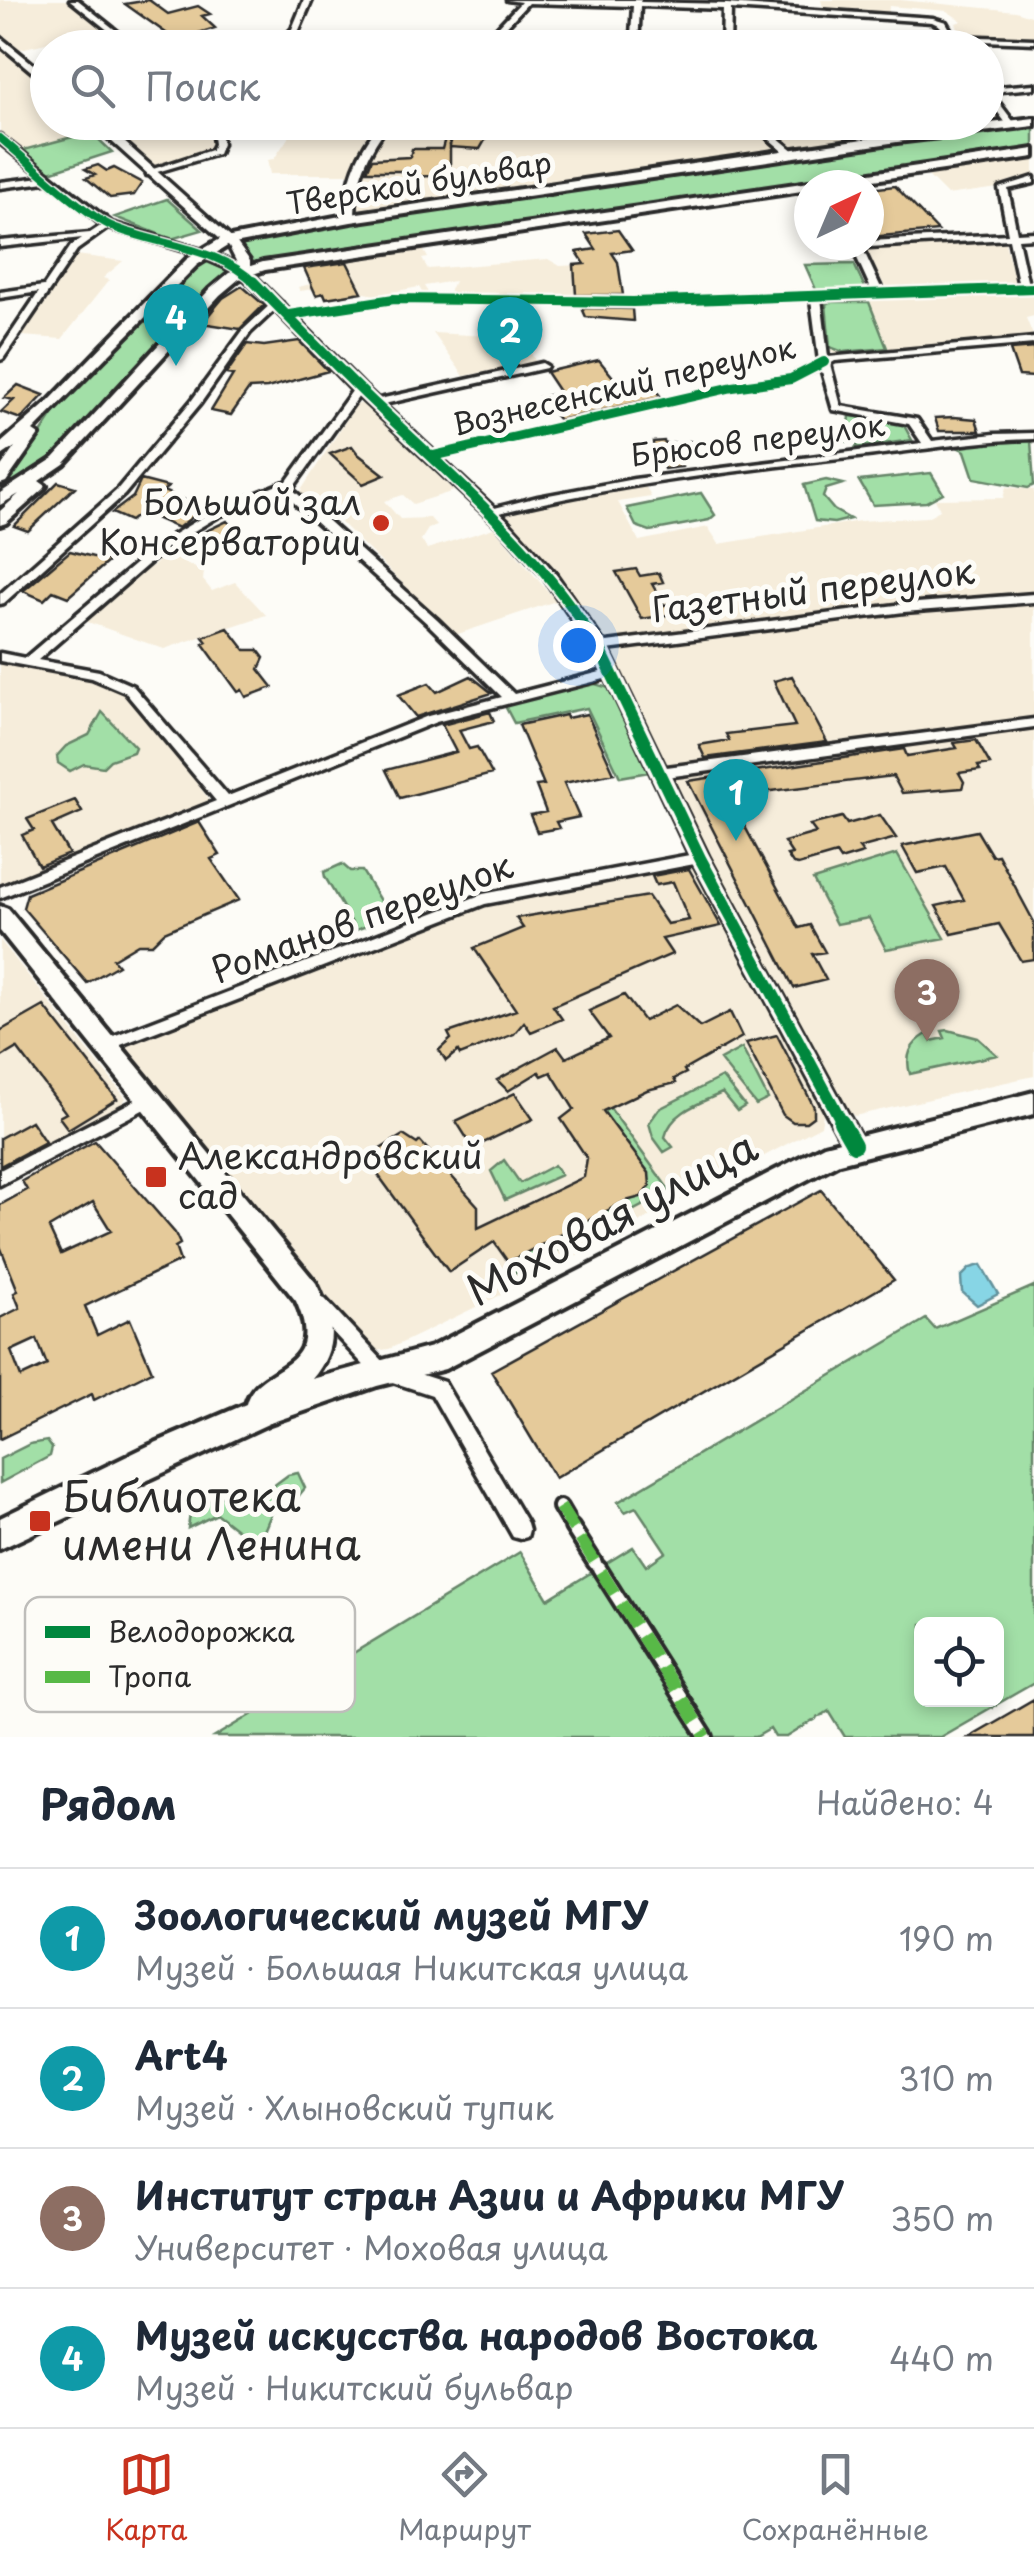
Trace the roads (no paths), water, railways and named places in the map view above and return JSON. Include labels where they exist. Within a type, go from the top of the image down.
[{"type":"main road","name":"Тверской бульвар","points":[[1004,126],[1034,122]]},
{"type":"main road","name":"Тверской бульвар","points":[[202,253],[228,241],[351,218],[898,140]]},
{"type":"main road","name":"Тверской бульвар","points":[[884,175],[1034,153]]},
{"type":"main road","name":"Тверской бульвар","points":[[3,509],[59,462],[215,292],[244,272],[262,266],[794,188]]},
{"type":"main road","points":[[0,452],[52,405],[202,253]]},
{"type":"main road","points":[[0,480],[52,405]]},
{"type":"main road","points":[[0,915],[306,1292]]},
{"type":"main road","name":"Моховая улица","points":[[0,1534],[232,1421],[380,1370],[434,1359],[802,1168],[854,1145],[1034,1103]]},
{"type":"main road","name":"Моховая улица","points":[[232,1421],[301,1371],[322,1340],[318,1312],[306,1292]]},
{"type":"street","points":[[74,0],[112,30]]},
{"type":"street","points":[[295,30],[308,0]]},
{"type":"street","points":[[511,0],[818,12],[943,24],[947,30]]},
{"type":"street","points":[[817,0],[818,12]]},
{"type":"street","points":[[498,30],[527,1]]},
{"type":"street","points":[[635,30],[637,3]]},
{"type":"street","points":[[726,30],[727,6]]},
{"type":"street","points":[[0,40],[30,66]]},
{"type":"street","points":[[1004,42],[1034,40]]},
{"type":"street","points":[[1004,89],[1034,86]]},
{"type":"street","points":[[1004,115],[1012,125]]},
{"type":"street","points":[[0,138],[108,225],[202,253],[244,272],[359,389],[490,512],[568,598],[612,673],[700,858],[854,1145]]},
{"type":"street","points":[[115,140],[228,241],[243,258],[244,272]]},
{"type":"street","points":[[150,173],[215,152],[217,140]]},
{"type":"street","points":[[351,218],[351,194],[373,140]]},
{"type":"street","points":[[775,140],[792,154]]},
{"type":"street","points":[[0,184],[50,179]]},
{"type":"street","points":[[288,315],[394,300],[577,303],[1029,288],[1010,236],[1003,186],[1034,180]]},
{"type":"street","points":[[0,357],[74,248],[108,225]]},
{"type":"street","points":[[0,244],[88,235]]},
{"type":"street","points":[[884,243],[1034,236]]},
{"type":"street","points":[[863,260],[879,295]]},
{"type":"street","points":[[0,294],[48,288]]},
{"type":"street","points":[[816,297],[824,362],[839,409],[913,421],[928,444]]},
{"type":"street","points":[[0,600],[120,493],[196,402],[247,331],[277,304]]},
{"type":"street","name":"Вознесенский переулок","points":[[433,456],[738,386],[791,379],[838,358],[1034,341]]},
{"type":"street","points":[[374,403],[542,366]]},
{"type":"street","points":[[29,662],[172,539],[215,514],[283,487],[298,475],[359,389]]},
{"type":"street","name":"Брюсов переулок","points":[[490,512],[612,484],[978,436],[1034,436]]},
{"type":"street","points":[[283,487],[510,697]]},
{"type":"street","name":"Газетный переулок","points":[[598,647],[904,608],[1034,598]]},
{"type":"street","points":[[0,657],[94,674],[129,690],[224,802]]},
{"type":"street","points":[[0,893],[415,725],[612,673]]},
{"type":"street","points":[[659,772],[1034,723]]},
{"type":"street","name":"Романов переулок","points":[[108,1044],[493,896],[700,858]]},
{"type":"street","points":[[0,1178],[151,1098]]},
{"type":"street","points":[[306,1292],[380,1370],[438,1388],[520,1530]]},
{"type":"street","points":[[567,1517],[706,1737]]},
{"type":"water","points":[[981,1265],[998,1294],[977,1305],[962,1292],[961,1277],[970,1268]]},
{"type":"place","name":"Музей искусства народов Востока","points":[[176,366]]},
{"type":"place","name":"Art4","points":[[510,379]]},
{"type":"place","name":"Большой зал Консерватории","points":[[381,523]]},
{"type":"place","name":"Зоологический музей МГУ","points":[[736,841]]},
{"type":"place","name":"Институт стран Азии и Африки МГУ","points":[[927,1041]]},
{"type":"place","name":"Александровский сад","points":[[156,1177]]},
{"type":"place","name":"Библиотека имени Ленина","points":[[40,1521]]}]
